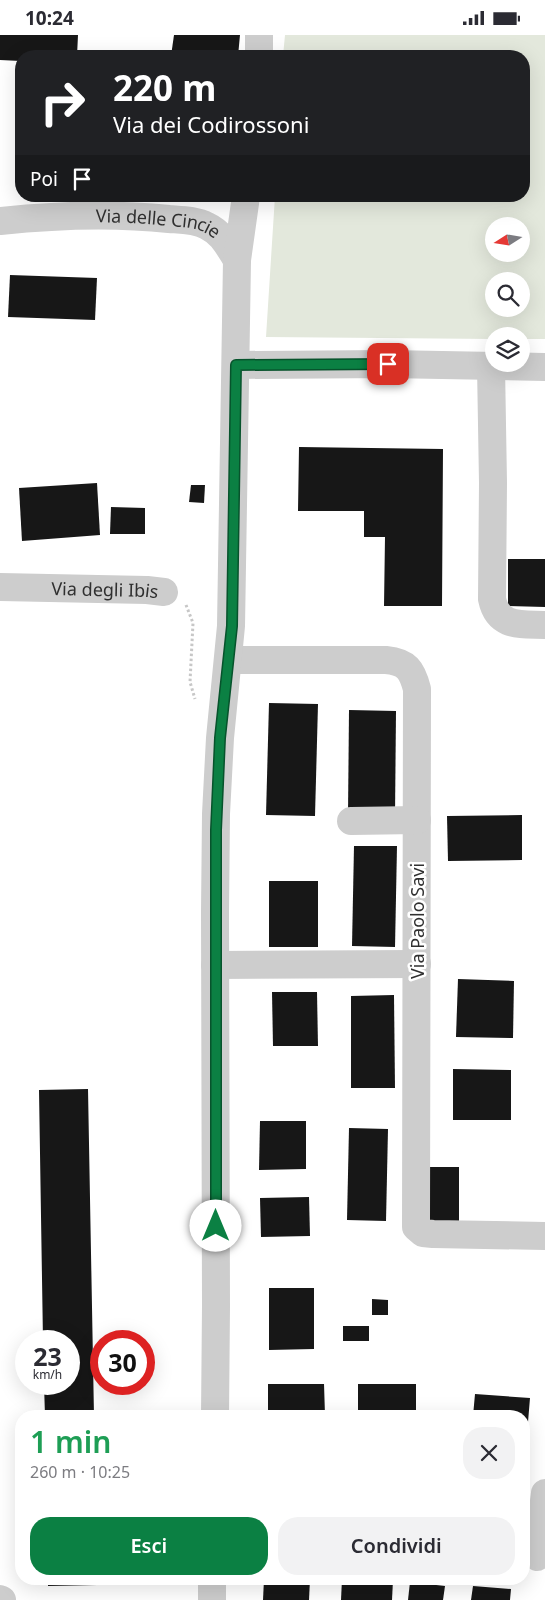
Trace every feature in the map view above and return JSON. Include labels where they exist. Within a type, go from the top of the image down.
[{"type":"street","points":[[259,35],[259,50]]},
{"type":"street","name":"Via delle Cincie","points":[[237,260],[245,202]]},
{"type":"street","name":"Via delle Cincie","points":[[0,221],[113,216],[192,221],[220,234],[237,260]]},
{"type":"street","points":[[215,1410],[214,965],[217,787],[220,738],[232,626],[237,260]]},
{"type":"street","points":[[236,365],[485,366]]},
{"type":"street","points":[[530,367],[545,367]]},
{"type":"street","points":[[491,372],[493,483],[491,591],[494,608],[504,620],[512,623],[545,625]]},
{"type":"street","name":"Via degli Ibis","points":[[0,587],[164,592]]},
{"type":"street","name":"Via Paolo Savi","points":[[229,660],[386,659],[407,667],[412,673],[417,689],[416,1227],[423,1233],[433,1234],[545,1236]]},
{"type":"street","points":[[351,821],[417,820]]},
{"type":"street","points":[[214,965],[417,964]]},
{"type":"street","points":[[535,1557],[545,1493]]},
{"type":"street","points":[[212,1585],[212,1600]]},
{"type":"path","name":"Via degli Ibis","points":[[164,592],[186,605],[193,623],[190,682],[197,704]]},
{"type":"shaded area","points":[[285,35],[545,35],[545,339],[530,339],[530,327],[485,327],[485,339],[266,337],[275,202],[530,202],[530,50],[284,50]]},
{"type":"building","points":[[0,35],[78,35],[77,50],[15,50],[15,61],[0,60]]},
{"type":"building","points":[[174,35],[240,35],[239,50],[172,50]]},
{"type":"building","points":[[10,275],[97,278],[95,320],[8,317]]},
{"type":"building","points":[[299,447],[443,449],[442,606],[384,606],[385,537],[364,537],[364,511],[298,511]]},
{"type":"building","points":[[97,483],[100,535],[22,541],[19,488]]},
{"type":"building","points":[[191,485],[205,485],[204,503],[189,502]]},
{"type":"building","points":[[111,507],[145,508],[145,534],[110,534]]},
{"type":"building","points":[[508,559],[545,559],[545,607],[508,606]]},
{"type":"building","points":[[269,703],[318,704],[315,816],[266,815]]},
{"type":"building","points":[[349,710],[396,711],[395,816],[348,815]]},
{"type":"building","points":[[522,815],[522,860],[448,861],[447,816]]},
{"type":"building","points":[[354,846],[397,846],[395,947],[352,946]]},
{"type":"building","points":[[269,881],[318,881],[318,947],[269,947]]},
{"type":"building","points":[[458,979],[514,981],[513,1038],[456,1037]]},
{"type":"building","points":[[272,992],[317,992],[318,1046],[273,1046]]},
{"type":"building","points":[[394,995],[395,1088],[351,1088],[351,996]]},
{"type":"building","points":[[453,1069],[511,1070],[511,1120],[453,1120]]},
{"type":"building","points":[[88,1089],[92,1330],[90,1330],[90,1395],[94,1395],[94,1410],[45,1410],[44,1395],[80,1395],[80,1330],[43,1330],[39,1090]]},
{"type":"building","points":[[260,1121],[306,1121],[306,1169],[259,1170]]},
{"type":"building","points":[[349,1128],[388,1129],[386,1221],[347,1220]]},
{"type":"building","points":[[427,1167],[459,1167],[459,1228],[427,1228]]},
{"type":"building","points":[[309,1197],[310,1236],[261,1237],[260,1198]]},
{"type":"building","points":[[269,1288],[314,1288],[314,1349],[269,1350]]},
{"type":"building","points":[[372,1299],[388,1300],[388,1315],[372,1315]]},
{"type":"building","points":[[343,1326],[369,1326],[369,1341],[343,1341]]},
{"type":"building","points":[[268,1384],[324,1384],[325,1410],[268,1410]]},
{"type":"building","points":[[358,1384],[416,1384],[416,1410],[358,1410]]},
{"type":"building","points":[[475,1394],[530,1398],[529,1410],[474,1410]]},
{"type":"building","points":[[48,1585],[97,1585],[48,1586]]},
{"type":"building","points":[[264,1585],[310,1585],[309,1600],[263,1600]]},
{"type":"building","points":[[342,1585],[393,1585],[392,1600],[341,1600]]},
{"type":"building","points":[[410,1585],[445,1586],[443,1600],[408,1600]]},
{"type":"building","points":[[473,1586],[511,1589],[510,1600],[471,1600]]},
{"type":"route","points":[[216,1226],[214,912],[220,738],[232,626],[236,365],[388,364]]}]
